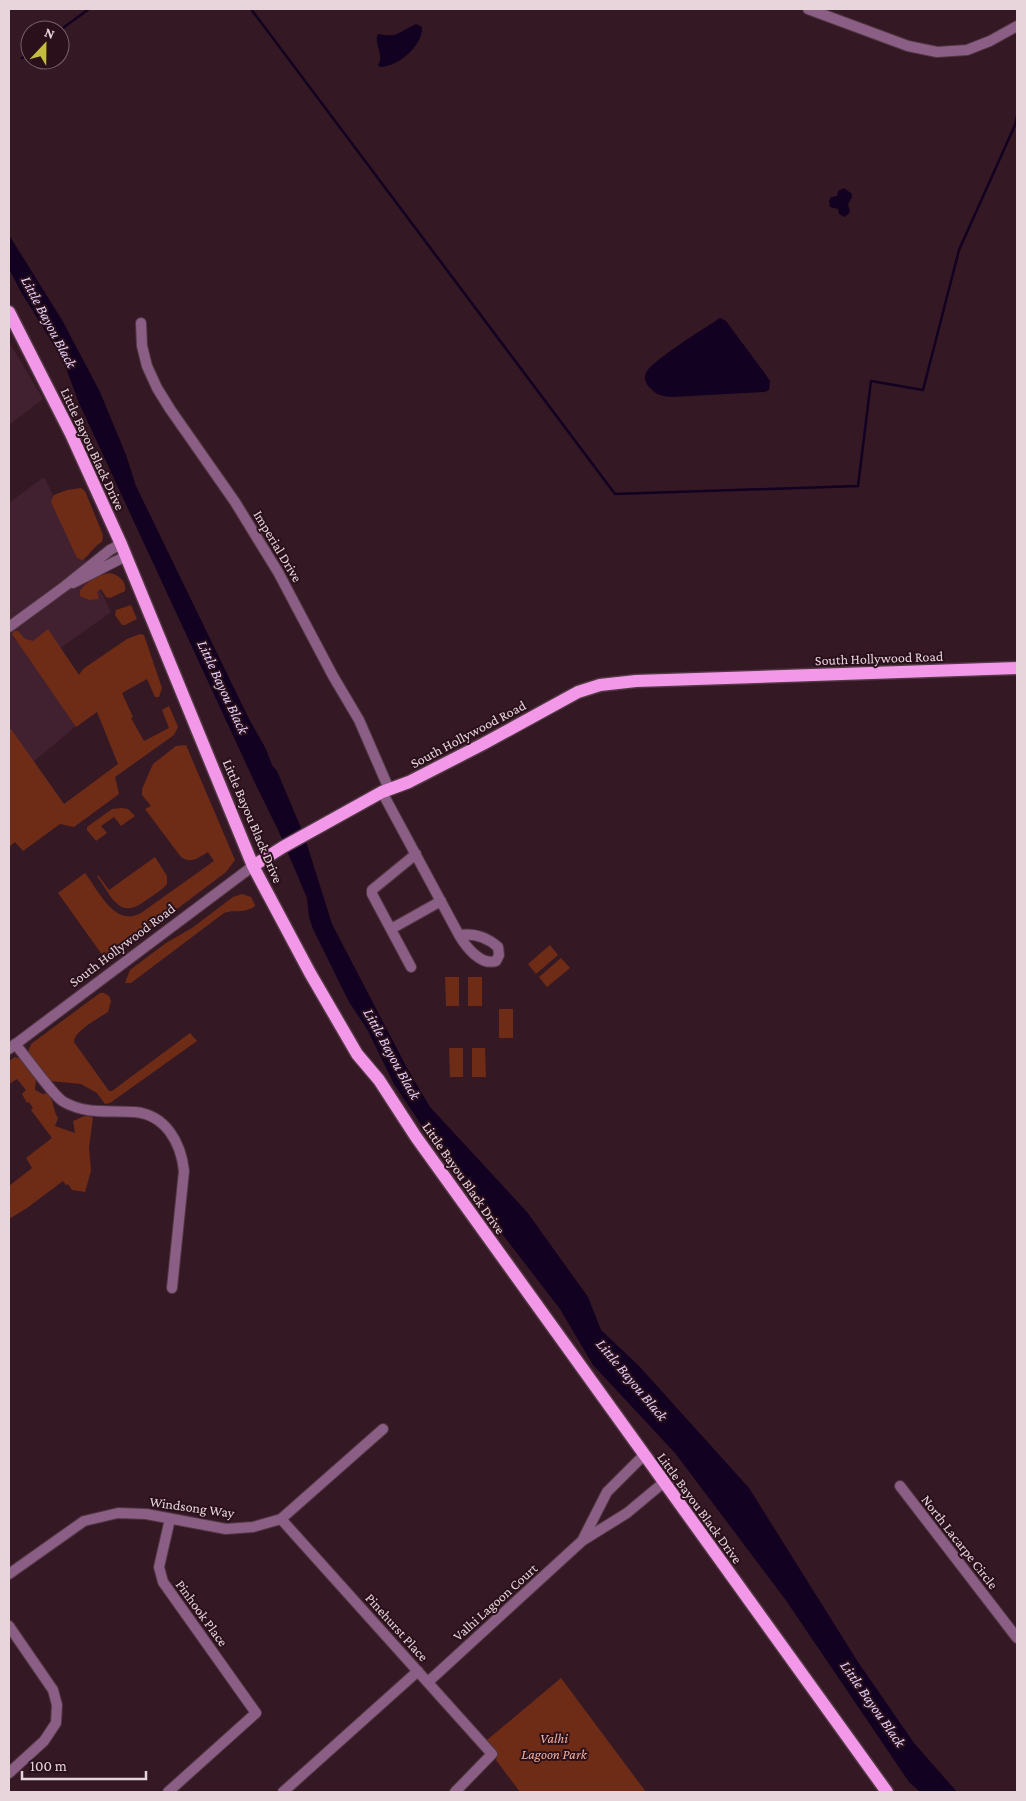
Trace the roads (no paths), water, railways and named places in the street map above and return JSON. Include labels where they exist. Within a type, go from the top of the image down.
[{"type":"main road","name":"Little Bayou Black Drive","points":[[9,312],[70,434],[121,544],[253,866],[310,973],[357,1054],[379,1080],[416,1137],[886,1792]]},
{"type":"main road","name":"South Hollywood Road","points":[[253,866],[283,847],[386,791],[409,782],[483,744],[578,692],[600,685],[636,681],[1017,668]]},
{"type":"street","points":[[808,9],[908,46],[937,52],[967,50],[990,42],[1017,26]]},
{"type":"street","name":"Imperial Drive","points":[[141,323],[142,346],[147,366],[157,388],[235,502],[278,572],[333,676],[359,720],[386,791],[416,854],[459,935]]},
{"type":"street","points":[[9,627],[102,556],[121,544]]},
{"type":"street","points":[[65,586],[80,581],[126,556]]},
{"type":"street","points":[[411,967],[372,894],[372,890],[416,854]]},
{"type":"street","name":"South Hollywood Road","points":[[12,1046],[253,866]]},
{"type":"street","points":[[391,929],[441,901]]},
{"type":"street","points":[[12,1046],[62,1101],[76,1108],[144,1120],[174,1136],[183,1160],[184,1171],[172,1288]]},
{"type":"street","name":"Windsong Way","points":[[9,1574],[84,1521],[118,1513],[146,1514],[226,1529],[253,1527],[281,1519],[383,1429]]},
{"type":"street","name":"Valhi Lagoon Court","points":[[582,1542],[607,1492],[644,1456]]},
{"type":"street","name":"Valhi Lagoon Court","points":[[428,1682],[582,1542],[628,1513],[663,1483]]},
{"type":"street","name":"North Lacarpe Circle","points":[[900,1486],[1017,1638]]},
{"type":"street","name":"Pinhook Place","points":[[168,1792],[256,1713],[162,1582],[159,1567],[170,1519]]},
{"type":"street","name":"Pinehurst Place","points":[[281,1519],[492,1754],[455,1792]]},
{"type":"street","points":[[9,1626],[53,1690],[57,1705],[56,1723],[44,1741],[9,1773]]},
{"type":"street","points":[[283,1792],[418,1671]]},
{"type":"water","points":[[416,24],[422,27],[421,34],[414,48],[394,63],[380,67],[378,65],[380,57],[377,42],[378,34],[395,35]]},
{"type":"water","points":[[844,188],[852,194],[848,204],[850,212],[845,217],[839,214],[838,209],[830,207],[829,201],[831,197],[837,196],[838,191]]},
{"type":"water","name":"Little Bayou Black","points":[[9,235],[62,320],[100,392],[126,455],[136,486],[248,717],[266,749],[272,765],[277,771],[304,835],[332,924],[407,1068],[430,1107],[527,1212],[588,1297],[601,1330],[639,1366],[749,1488],[858,1662],[914,1743],[957,1792],[920,1792],[909,1782],[785,1599],[675,1453],[593,1365],[560,1309],[442,1156],[394,1084],[367,1029],[349,1002],[313,929],[309,917],[307,898],[279,832],[79,403],[63,360],[9,269]]},
{"type":"water","points":[[720,318],[726,321],[766,375],[770,381],[769,390],[765,392],[671,397],[659,395],[652,390],[645,380],[647,371],[670,352]]},
{"type":"waterway","points":[[70,23],[89,9]]},
{"type":"waterway","points":[[251,9],[615,494],[858,486],[871,381],[923,390],[959,250],[1015,125],[1017,116]]},
{"type":"park label","name":"Valhi Lagoon Park","points":[[554,1746]]}]
